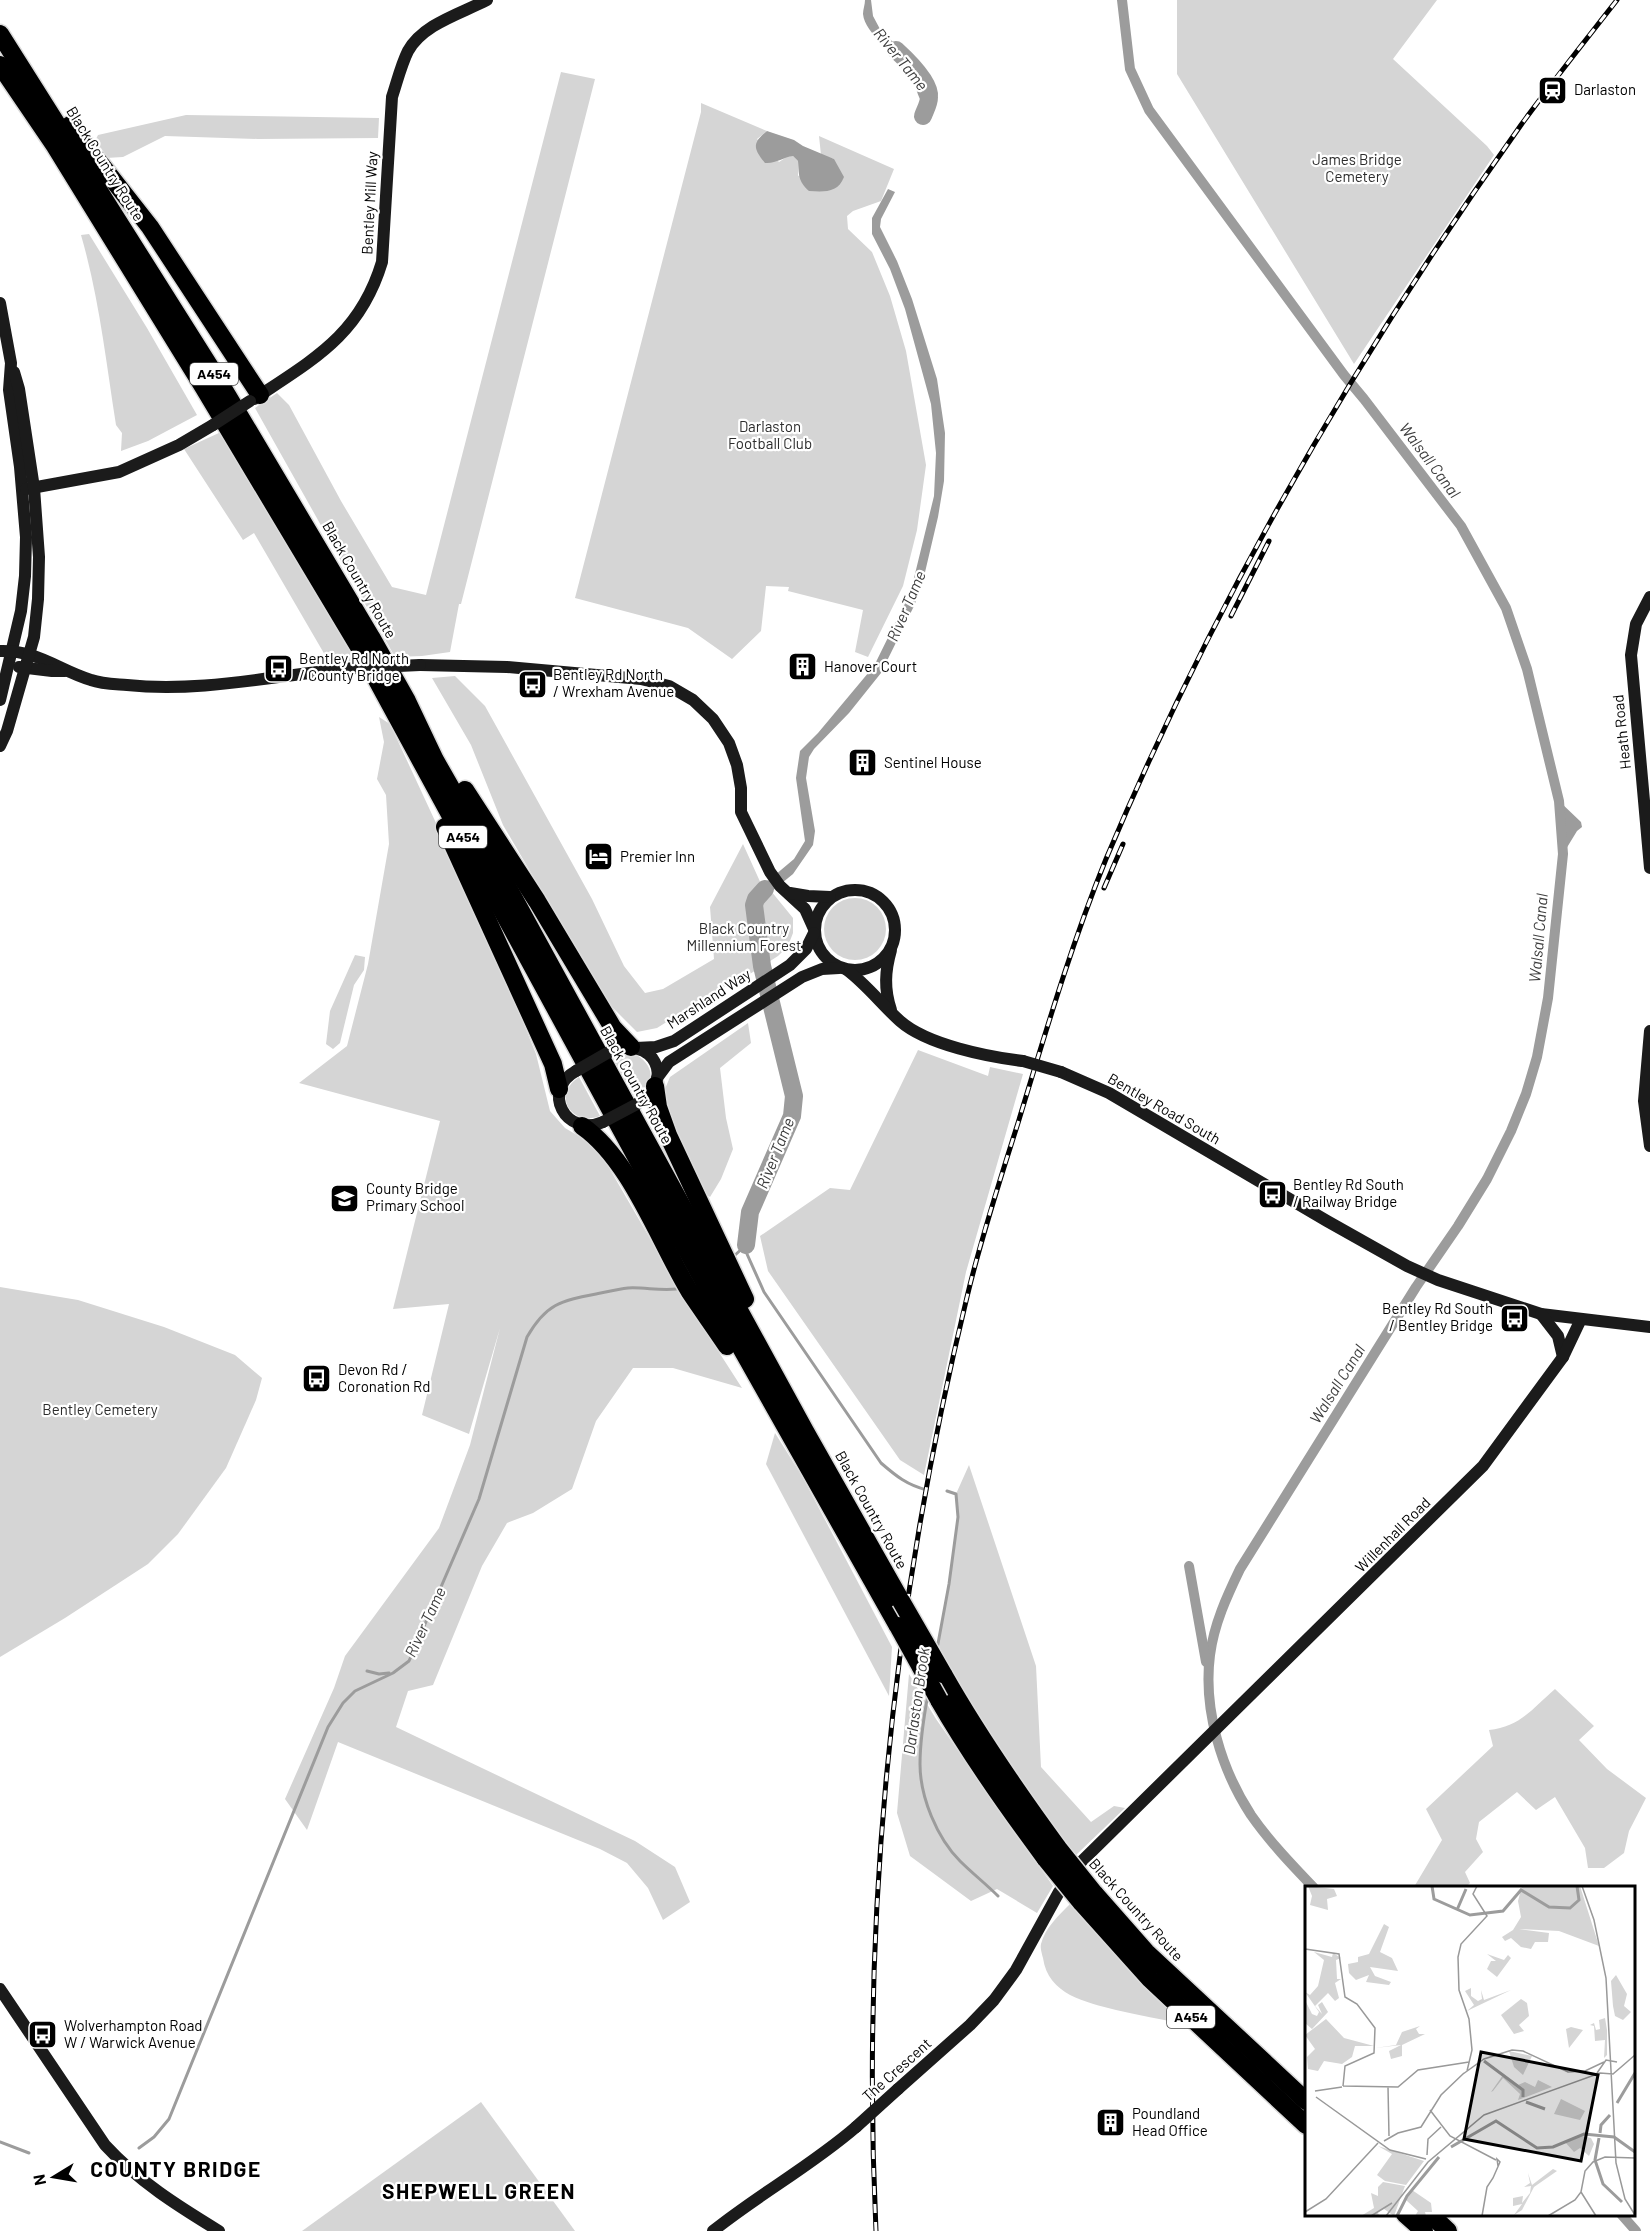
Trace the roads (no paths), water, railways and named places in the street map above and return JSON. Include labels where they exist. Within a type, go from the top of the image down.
[{"type":"highway","name":"Black Country Route","points":[[0,34],[6,59],[55,146],[283,517],[413,745],[709,1291],[939,1700],[1005,1804],[1052,1854],[1150,1979],[1305,2124]]},
{"type":"highway","points":[[6,59],[150,227],[255,398]]},
{"type":"highway","name":"Black Country Route","points":[[6,59],[145,262],[297,510],[406,701],[435,760],[512,895],[785,1394],[965,1713],[1018,1794],[1052,1854]]},
{"type":"highway","points":[[406,701],[537,902],[613,1028],[634,1047]]},
{"type":"highway","points":[[413,745],[436,809],[553,1064],[559,1089]]},
{"type":"highway","points":[[656,1082],[658,1107],[668,1136],[741,1289],[785,1394]]},
{"type":"highway","points":[[582,1126],[597,1137],[614,1158],[690,1292],[793,1441]]},
{"type":"highway","name":"Black Country Route","points":[[1088,1898],[1305,2100]]},
{"type":"highway","points":[[1407,2216],[1424,2231]]},
{"type":"highway","points":[[1432,2216],[1448,2231]]},
{"type":"street","name":"Bentley Mill Way","points":[[28,488],[119,472],[160,454],[213,425],[285,379],[337,340],[362,311],[377,280],[382,261],[392,97],[408,51],[422,34],[487,0]]},
{"type":"street","points":[[0,303],[11,363],[19,389],[28,488],[39,557],[34,637],[7,731],[0,746]]},
{"type":"street","points":[[0,700],[5,651],[21,611],[25,576],[28,488]]},
{"type":"street","name":"Heath Road","points":[[1650,597],[1636,624],[1631,655],[1650,868]]},
{"type":"street","points":[[5,651],[29,655],[53,663],[93,681],[154,687],[232,683],[356,668],[420,665],[507,667],[641,679],[669,686],[693,700],[713,719],[729,743],[737,765],[741,788],[741,812],[776,882],[805,909],[823,956],[843,969],[857,970],[877,963],[892,944]]},
{"type":"street","points":[[4,665],[52,672],[65,670]]},
{"type":"street","points":[[787,891],[808,896],[830,897],[857,889],[880,898],[893,918],[895,927],[885,976],[892,1013]]},
{"type":"street","points":[[814,931],[817,916],[830,897]]},
{"type":"street","name":"Marshland Way","points":[[634,1047],[656,1047],[674,1041],[781,971],[801,955],[814,931]]},
{"type":"street","name":"Marshland Way","points":[[656,1082],[669,1062],[784,987],[812,972],[822,969],[843,969]]},
{"type":"street","name":"Bentley Road South","points":[[843,969],[865,983],[908,1027],[926,1037],[1003,1059],[1023,1061],[1061,1072],[1109,1093],[1407,1266],[1438,1280],[1541,1314]]},
{"type":"street","points":[[1650,1031],[1644,1094],[1650,1146]]},
{"type":"street","points":[[634,1047],[649,1055],[657,1066],[656,1082],[648,1096],[637,1104],[592,1126],[582,1126],[570,1120],[562,1110],[559,1089],[564,1079],[609,1053],[634,1047]]},
{"type":"street","points":[[1541,1314],[1650,1327]]},
{"type":"street","points":[[1541,1314],[1558,1336],[1563,1357]]},
{"type":"street","name":"Willenhall Road","points":[[1059,1892],[1080,1863],[1483,1466],[1563,1357],[1581,1320]]},
{"type":"street","name":"The Crescent","points":[[713,2231],[760,2196],[820,2157],[970,2025],[994,2000],[1016,1970],[1059,1892]]},
{"type":"street","points":[[0,1989],[105,2145],[126,2168],[151,2187],[219,2231]]},
{"type":"water","points":[[865,0],[871,0],[873,16],[881,31],[915,62],[936,91],[928,118],[923,116],[920,108],[921,101],[909,72],[875,37],[865,22],[863,14]]},
{"type":"water","points":[[767,131],[794,140],[834,159],[844,177],[841,182],[834,189],[809,191],[801,181],[798,161],[793,156],[765,163],[756,146]]},
{"type":"water","points":[[888,189],[895,192],[881,219],[880,227],[912,299],[937,379],[945,433],[944,481],[938,517],[922,585],[881,673],[809,757],[806,778],[815,831],[813,845],[793,874],[761,900],[759,908],[749,905],[754,895],[794,859],[805,841],[796,778],[800,751],[874,666],[906,601],[914,578],[934,496],[936,453],[931,404],[905,309],[890,269],[872,234],[872,218]]},
{"type":"water","points":[[1559,801],[1581,822],[1582,827],[1563,854]]},
{"type":"waterway","name":"Walsall Canal","points":[[1122,0],[1130,69],[1149,110],[1344,375],[1461,526],[1506,608],[1527,669],[1559,801],[1563,854],[1548,998],[1537,1057],[1526,1094],[1511,1131],[1487,1179],[1458,1226],[1416,1287],[1240,1569],[1222,1610],[1212,1644],[1209,1696],[1217,1738],[1231,1778],[1258,1825],[1312,1886]]},
{"type":"waterway","name":"River Tame","points":[[896,50],[917,72],[929,91],[928,105],[923,116]]},
{"type":"waterway","name":"River Tame","points":[[746,1245],[750,1212],[792,1116],[794,1096],[762,966],[754,905],[765,889]]},
{"type":"waterway","name":"Darlaston Brook","points":[[746,1245],[747,1254],[764,1292],[881,1463],[902,1480],[927,1490]]},
{"type":"waterway","name":"River Tame","points":[[734,1256],[746,1245]]},
{"type":"waterway","name":"River Tame","points":[[139,2148],[154,2137],[169,2119],[328,1727],[343,1703],[355,1691],[393,1673],[409,1661],[479,1499],[527,1337],[541,1317],[563,1302],[628,1288],[676,1289]]},
{"type":"waterway","name":"Darlaston Brook","points":[[937,1649],[958,1517],[956,1494],[947,1491]]},
{"type":"waterway","points":[[1189,1566],[1206,1662]]},
{"type":"waterway","points":[[367,1671],[379,1674],[389,1673]]},
{"type":"waterway","name":"Darlaston Brook","points":[[928,1694],[921,1738],[920,1764],[923,1790],[931,1816],[952,1852],[998,1896]]},
{"type":"waterway","name":"River Tame","points":[[0,2142],[29,2153]]},
{"type":"waterway","name":"Walsall Canal","points":[[1623,2216],[1636,2231]]},
{"type":"railway","points":[[876,2231],[873,1995],[888,1761],[902,1644],[919,1527],[941,1412],[967,1297],[991,1209],[1048,1023],[1093,891],[1148,762],[1242,573],[1293,481],[1403,300],[1461,212],[1533,109],[1617,0]]},
{"type":"railway","points":[[1231,616],[1269,541]]},
{"type":"railway","points":[[1104,888],[1123,844]]},
{"type":"place","name":"Darlaston","points":[[1553,90]]},
{"type":"place","name":"Hanover Court","points":[[803,667]]},
{"type":"place","name":"Bentley Rd North / County Bridge","points":[[278,668]]},
{"type":"place","name":"Bentley Rd North / Wrexham Avenue","points":[[532,684]]},
{"type":"place","name":"Sentinel House","points":[[863,763]]},
{"type":"place","name":"Premier Inn","points":[[599,857]]},
{"type":"place","name":"Bentley Rd South / Railway Bridge","points":[[1272,1194]]},
{"type":"place","name":"County Bridge Primary School","points":[[345,1198]]},
{"type":"place","name":"Bentley Rd South / Bentley Bridge","points":[[1514,1318]]},
{"type":"place","name":"Devon Rd / Coronation Rd","points":[[317,1379]]},
{"type":"place","name":"Wolverhampton Road W / Warwick Avenue","points":[[43,2035]]},
{"type":"place","name":"Poundland Head Office","points":[[1111,2123]]},
{"type":"district","name":"COUNTY BRIDGE","points":[[176,2170]]},
{"type":"district","name":"SHEPWELL GREEN","points":[[479,2192]]},
{"type":"park label","name":"James Bridge Cemetery","points":[[1357,168]]},
{"type":"park label","name":"Darlaston Football Club","points":[[770,436]]},
{"type":"park label","name":"Black Country Millennium Forest","points":[[744,938]]},
{"type":"park label","name":"Bentley Cemetery","points":[[100,1410]]}]
